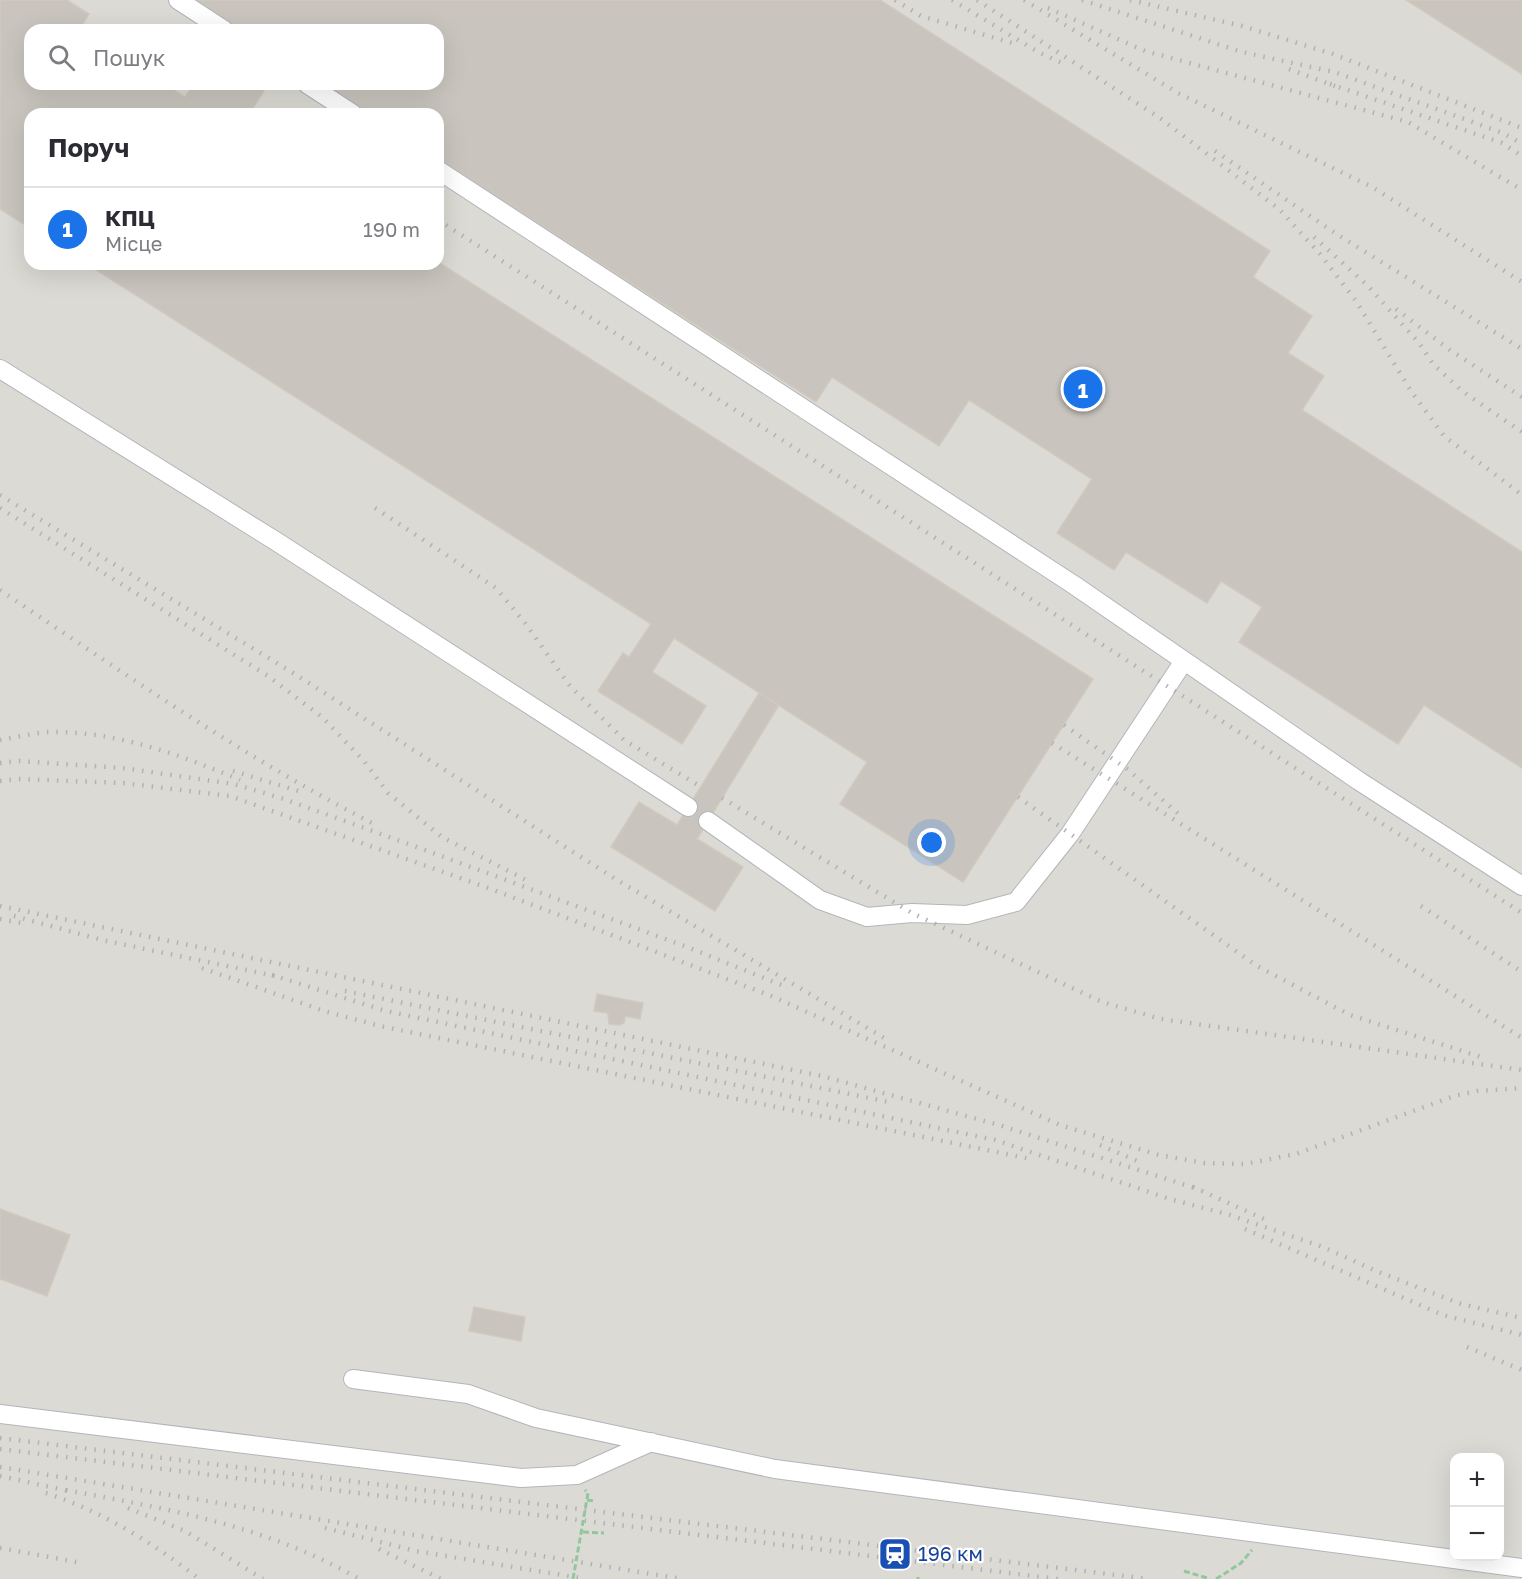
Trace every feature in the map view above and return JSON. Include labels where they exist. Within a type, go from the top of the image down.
[{"type":"lane","points":[[178,0],[215,24]]},
{"type":"lane","points":[[316,90],[344,108]]},
{"type":"lane","points":[[444,174],[1074,585],[1359,781],[1522,886]]},
{"type":"lane","points":[[0,369],[274,540],[688,807]]},
{"type":"lane","points":[[708,821],[820,900],[867,917],[912,913],[967,915],[1016,902],[1070,834],[1184,661]]},
{"type":"lane","points":[[353,1379],[468,1394],[536,1418],[775,1469],[1522,1568]]},
{"type":"lane","points":[[0,1414],[521,1479],[577,1475],[651,1442]]},
{"type":"path","points":[[573,1579],[588,1493],[577,1475]]},
{"type":"path","points":[[587,1500],[596,1501]]},
{"type":"path","points":[[583,1532],[603,1533]]},
{"type":"path","points":[[1216,1579],[1241,1563],[1261,1534]]},
{"type":"path","points":[[1184,1571],[1210,1579]]},
{"type":"shaded area","points":[[0,0],[1522,0],[1522,1579],[0,1579]]},
{"type":"building","points":[[0,0],[67,0],[89,14],[83,24],[24,24],[24,90],[174,90],[185,97],[190,90],[264,91],[253,108],[24,108],[24,224],[0,209]]},
{"type":"building","points":[[191,0],[880,0],[1270,251],[1253,277],[1312,316],[1288,353],[1324,376],[1302,410],[1522,552],[1522,768],[1424,705],[1398,744],[1239,642],[1262,607],[1221,581],[1207,603],[1126,552],[1114,570],[1057,533],[1092,479],[969,400],[939,446],[832,377],[816,402],[444,163],[444,108],[359,108],[330,90],[444,90],[444,24],[228,24]]},
{"type":"building","points":[[1406,0],[1522,0],[1522,74]]},
{"type":"building","points":[[444,266],[1093,679],[963,882],[840,804],[867,762],[674,638],[652,672],[706,706],[682,744],[598,691],[623,653],[629,657],[651,624],[96,270],[444,270]]},
{"type":"building","points":[[759,693],[779,705],[697,839],[743,867],[715,911],[611,847],[639,802],[677,825]]},
{"type":"building","points":[[597,994],[643,1003],[640,1019],[625,1016],[624,1023],[609,1024],[608,1013],[594,1011]]},
{"type":"building","points":[[0,1209],[70,1235],[47,1296],[0,1279]]},
{"type":"building","points":[[474,1307],[525,1317],[521,1341],[469,1331]]},
{"type":"tunnel","points":[[688,807],[708,821]]},
{"type":"railway","points":[[895,0],[921,16],[1012,43]]},
{"type":"railway","points":[[952,0],[1040,53],[1064,64]]},
{"type":"railway","points":[[977,0],[1160,118],[1279,209],[1320,254],[1356,301],[1411,391],[1444,436],[1522,495]]},
{"type":"railway","points":[[1024,0],[1178,93],[1372,187],[1522,282]]},
{"type":"railway","points":[[1082,0],[1242,52],[1334,72],[1503,133],[1522,144]]},
{"type":"railway","points":[[1130,0],[1242,26],[1333,54],[1522,128]]},
{"type":"railway","points":[[1048,8],[1145,51],[1408,122],[1522,190]]},
{"type":"railway","points":[[1289,69],[1337,87]]},
{"type":"railway","points":[[1330,84],[1502,143],[1522,156]]},
{"type":"railway","points":[[1215,151],[1338,235],[1522,349]]},
{"type":"railway","points":[[444,224],[1522,913]]},
{"type":"railway","points":[[1314,237],[1368,286],[1419,343],[1433,364],[1462,391],[1522,432]]},
{"type":"railway","points":[[1396,309],[1450,350],[1522,397]]},
{"type":"railway","points":[[0,495],[290,671],[617,880],[886,1039]]},
{"type":"railway","points":[[0,508],[268,676],[322,717],[364,761],[388,793],[442,837],[528,881]]},
{"type":"railway","points":[[375,508],[496,588],[525,623],[570,686],[624,740],[701,787]]},
{"type":"railway","points":[[0,590],[230,742],[277,771],[374,824]]},
{"type":"railway","points":[[1064,725],[1127,769],[1181,816]]},
{"type":"railway","points":[[0,740],[50,732],[124,740],[195,762],[240,780]]},
{"type":"railway","points":[[1052,743],[1522,1038]]},
{"type":"railway","points":[[0,763],[19,761],[123,768],[234,784],[284,799],[425,850],[687,947],[784,986]]},
{"type":"railway","points":[[233,771],[305,793]]},
{"type":"railway","points":[[0,781],[18,779],[123,783],[230,796],[491,889],[769,995],[1060,1125],[1159,1155],[1204,1163],[1245,1164],[1296,1154],[1454,1096],[1477,1091],[1522,1088]]},
{"type":"railway","points":[[1018,797],[1257,966],[1350,1015],[1481,1057]]},
{"type":"railway","points":[[722,798],[912,913],[1102,1002],[1161,1019],[1522,1070]]},
{"type":"railway","points":[[0,906],[822,1076],[999,1125],[1201,1190]]},
{"type":"railway","points":[[1421,906],[1522,972]]},
{"type":"railway","points":[[14,916],[102,940],[280,977]]},
{"type":"railway","points":[[0,919],[22,923]]},
{"type":"railway","points":[[202,968],[324,1011],[380,1026],[1031,1159]]},
{"type":"railway","points":[[272,975],[386,1011],[995,1140],[1173,1200],[1227,1214],[1323,1247],[1376,1271],[1461,1304],[1522,1318]]},
{"type":"railway","points":[[345,991],[894,1103]]},
{"type":"railway","points":[[1100,1145],[1142,1163]]},
{"type":"railway","points":[[1193,1187],[1264,1219]]},
{"type":"railway","points":[[1245,1229],[1443,1315],[1522,1335]]},
{"type":"railway","points":[[1467,1347],[1522,1370]]},
{"type":"railway","points":[[0,1438],[1149,1579]]},
{"type":"railway","points":[[0,1449],[1058,1579]]},
{"type":"railway","points":[[0,1467],[682,1579]]},
{"type":"railway","points":[[0,1476],[73,1492]]},
{"type":"railway","points":[[66,1490],[142,1504],[217,1522],[289,1545],[359,1579]]},
{"type":"railway","points":[[46,1493],[87,1509],[126,1529],[199,1579]]},
{"type":"railway","points":[[128,1508],[185,1531],[263,1579]]},
{"type":"railway","points":[[325,1528],[416,1551],[586,1579]]},
{"type":"railway","points":[[0,1548],[82,1563]]},
{"type":"railway","points":[[379,1549],[441,1579]]},
{"type":"place","name":"КПЦ","points":[[1083,389]]},
{"type":"place","name":"196 км","points":[[895,1554]]}]
